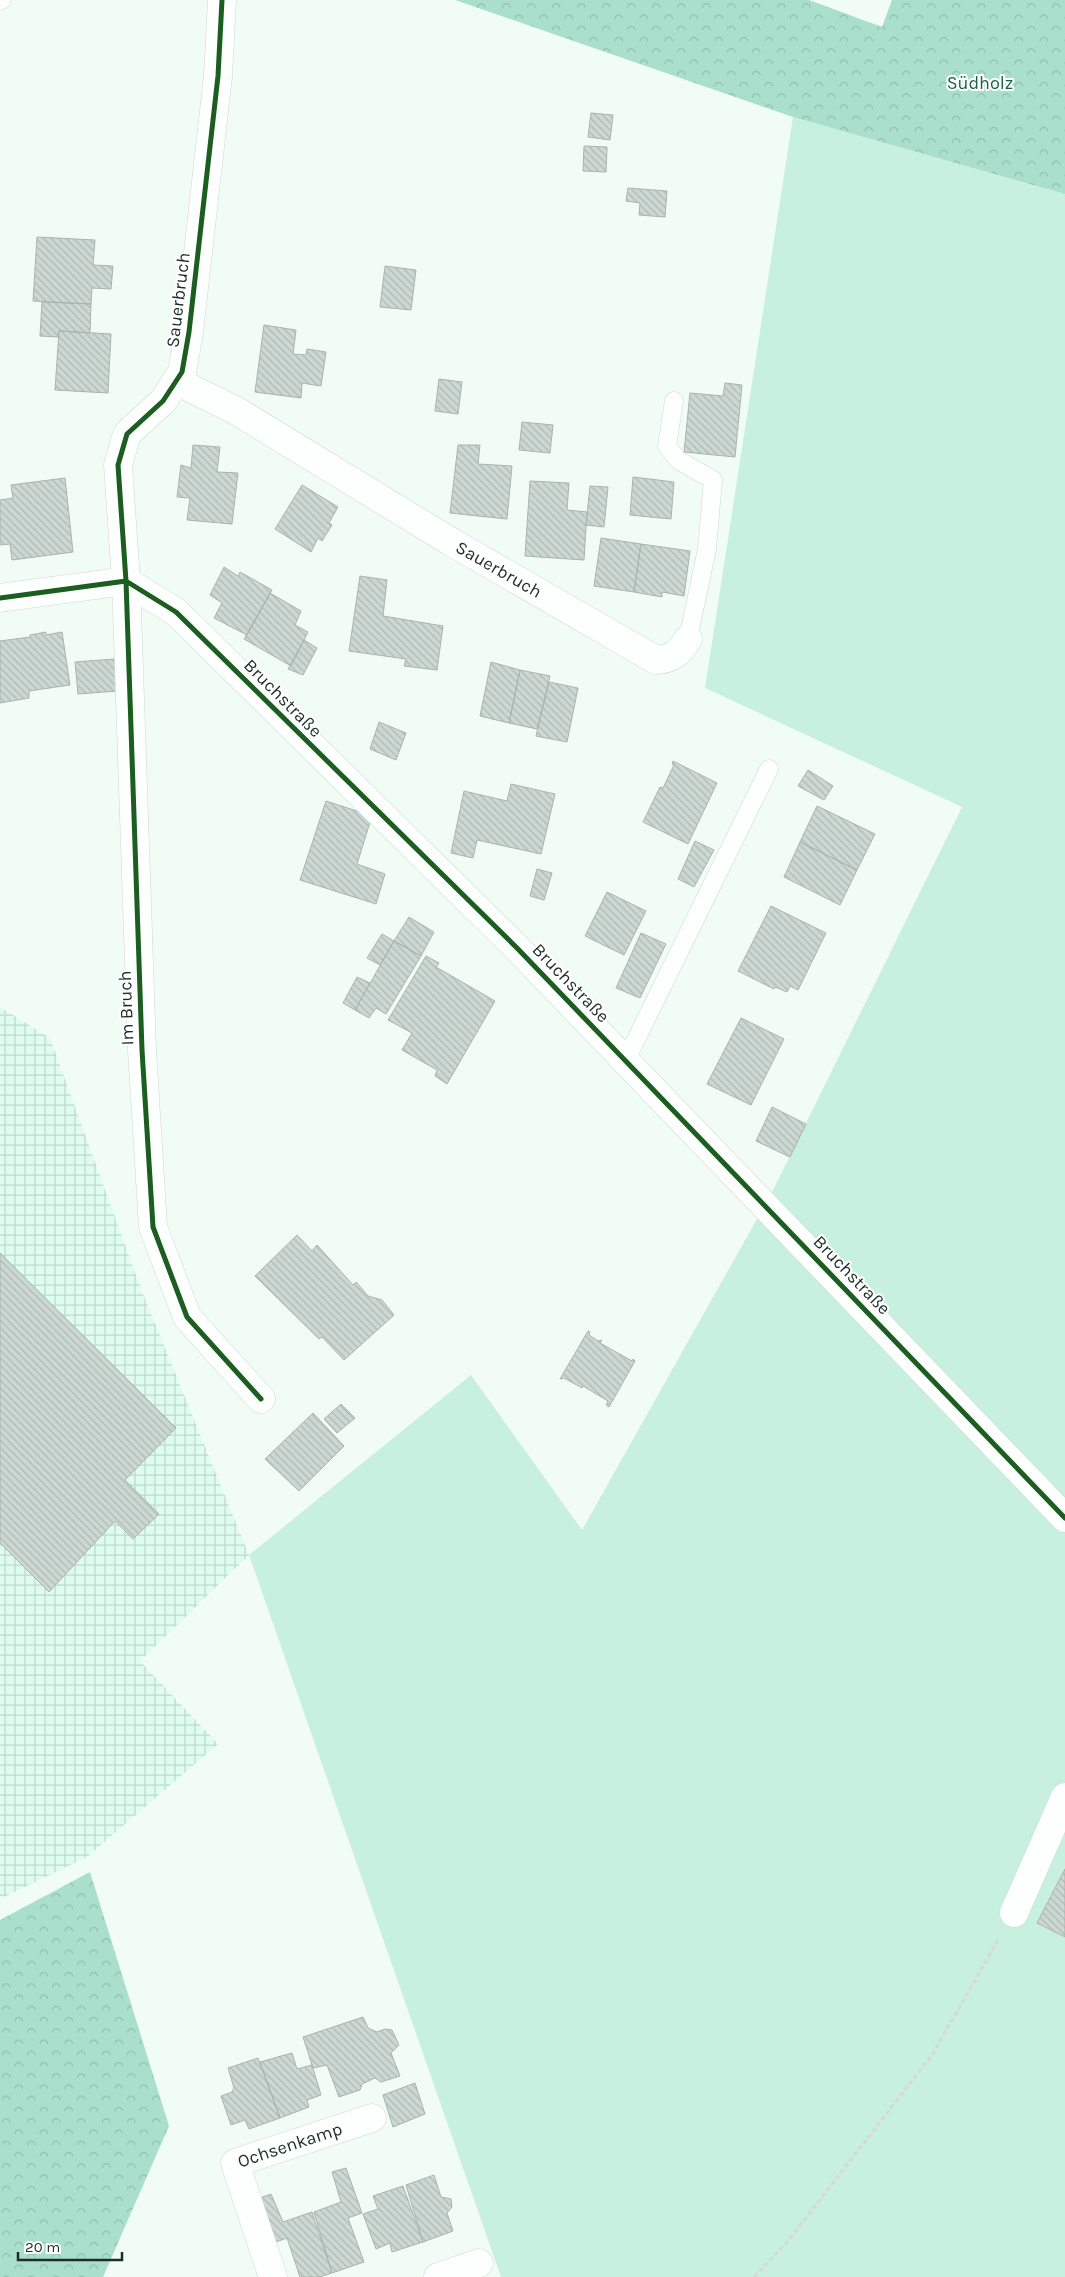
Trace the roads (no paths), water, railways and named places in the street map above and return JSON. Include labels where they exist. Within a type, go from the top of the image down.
[{"type":"street","name":"Sauerbruch","points":[[126,581],[118,465],[127,434],[163,400],[182,372],[189,332],[218,76],[222,0]]},
{"type":"street","name":"Sauerbruch","points":[[176,382],[235,410],[453,543],[656,660],[670,659],[681,650],[688,639]]},
{"type":"street","points":[[0,598],[126,581]]},
{"type":"street","name":"Bruchstraße","points":[[126,581],[176,612],[517,948],[1065,1518]]},
{"type":"street","name":"Im Bruch","points":[[126,581],[142,1050],[153,1227],[187,1317],[262,1399]]},
{"type":"street","points":[[1014,1913],[1065,1797]]},
{"type":"street","name":"Ochsenkamp","points":[[273,2277],[235,2163],[372,2118]]},
{"type":"street","points":[[438,2277],[479,2263]]},
{"type":"lane","points":[[674,401],[667,446],[678,460],[713,480],[707,549],[688,639]]},
{"type":"lane","points":[[626,1060],[769,769]]},
{"type":"park label","name":"Südholz","points":[[980,83]]}]
